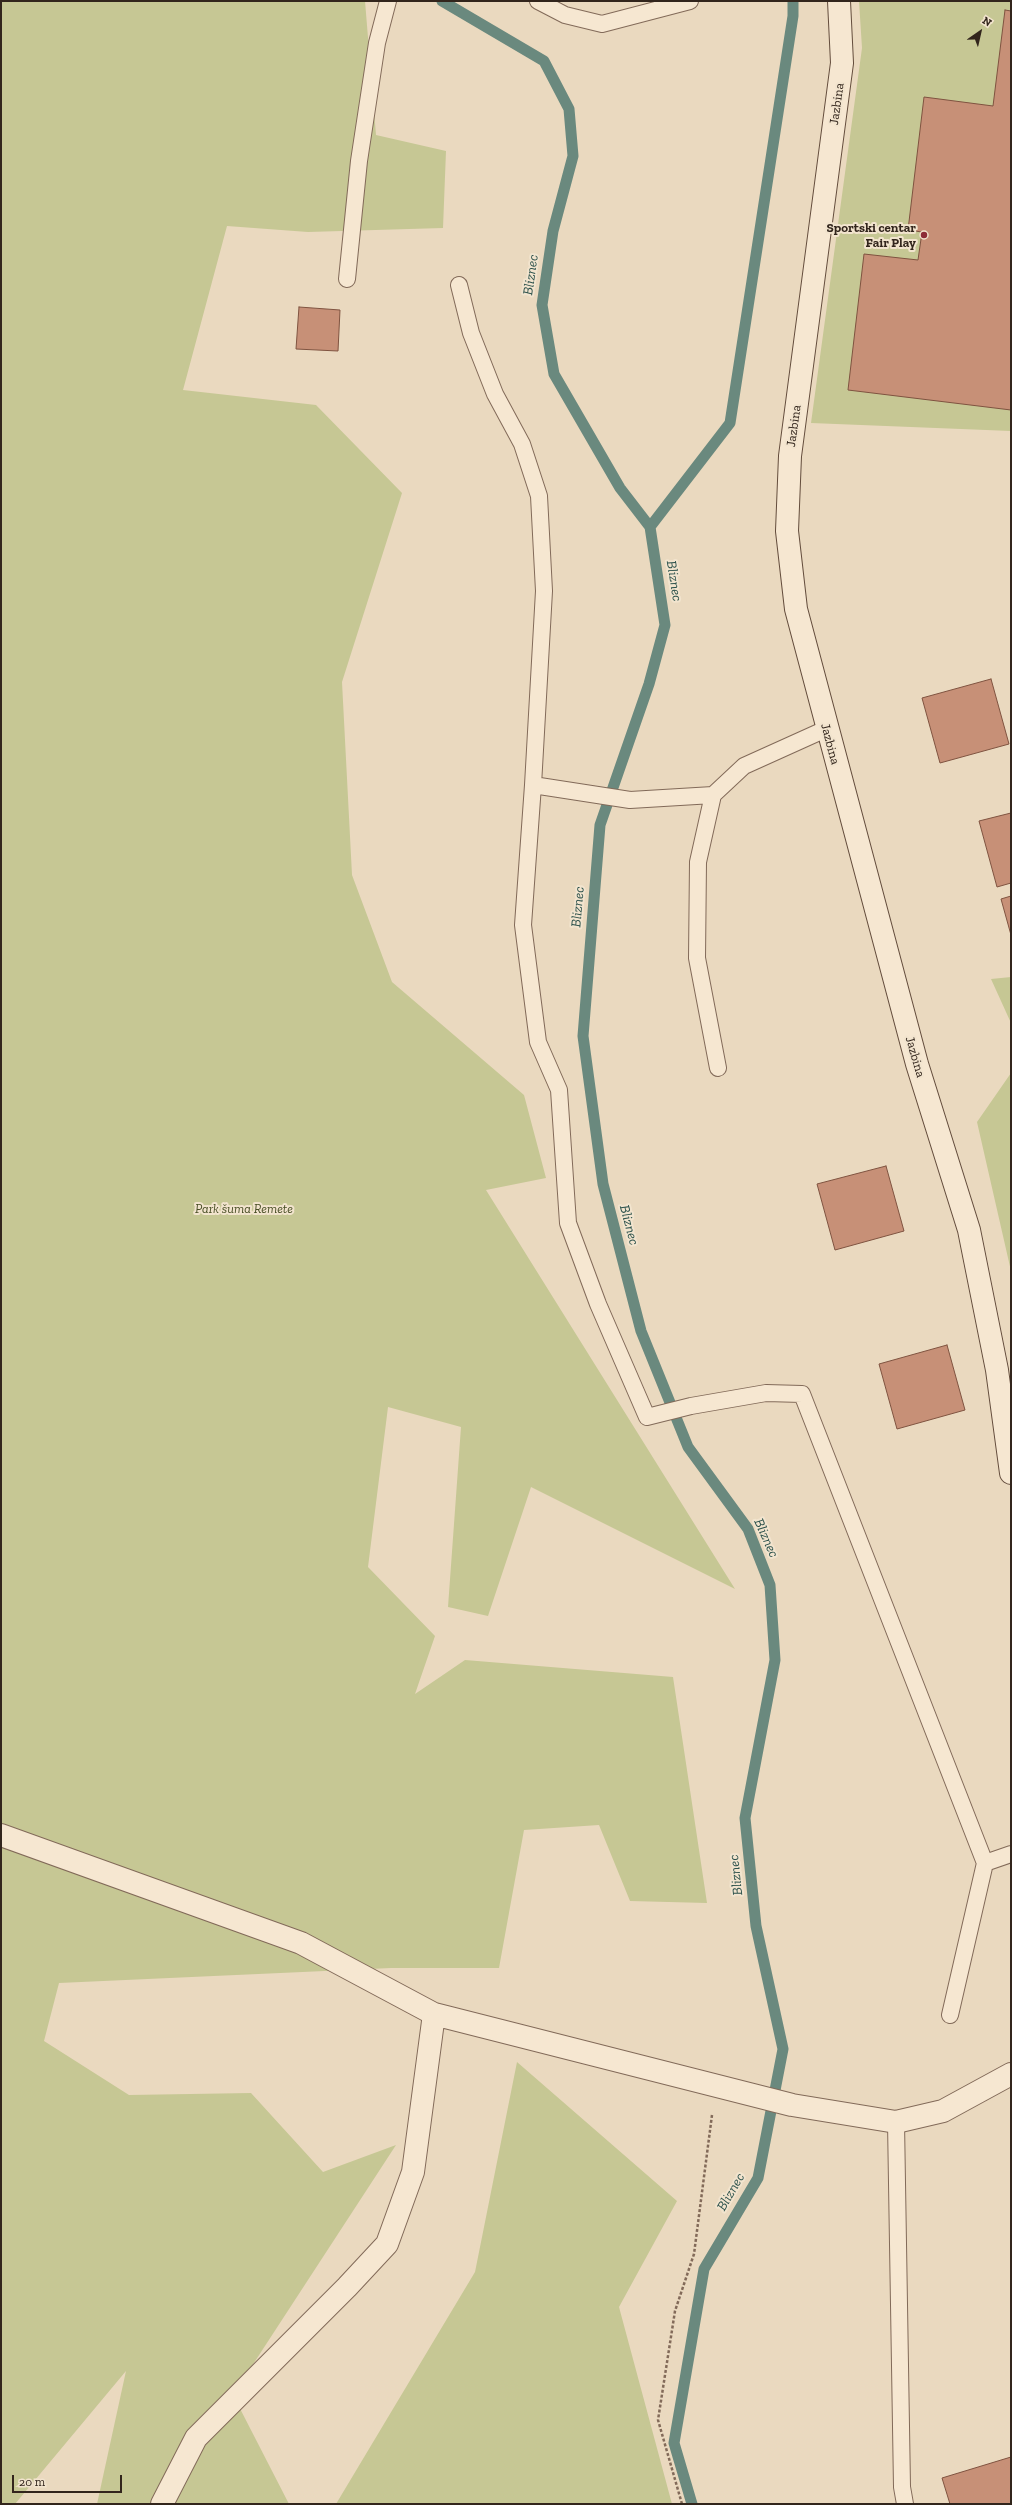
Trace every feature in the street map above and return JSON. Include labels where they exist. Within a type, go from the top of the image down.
[{"type":"street","name":"Jazbina","points":[[839,1],[842,63],[790,456],[787,531],[796,609],[826,729],[917,1064],[969,1230],[997,1370],[1011,1473]]},
{"type":"street","points":[[1,1835],[301,1943],[434,2014],[792,2106],[896,2122],[943,2111],[1011,2074]]},
{"type":"street","points":[[162,2504],[196,2438],[347,2287],[387,2244],[413,2172],[434,2014]]},
{"type":"lane","points":[[347,279],[359,161],[377,43],[388,1]]},
{"type":"lane","points":[[538,1],[566,15],[602,24],[690,1]]},
{"type":"lane","points":[[459,285],[471,333],[495,394],[522,444],[539,496],[544,591],[523,925],[538,1042],[559,1090],[568,1223],[598,1304],[647,1417],[690,1406],[766,1393],[802,1394],[984,1863],[950,2015]]},
{"type":"lane","points":[[718,1068],[697,958],[698,862],[713,795],[744,766],[826,729]]},
{"type":"lane","points":[[533,785],[630,800],[713,795]]},
{"type":"lane","points":[[984,1863],[1011,1854]]},
{"type":"lane","points":[[896,2122],[902,2487],[905,2504]]},
{"type":"path","points":[[682,2504],[658,2420],[674,2311],[694,2254],[716,2086]]},
{"type":"green space","name":"Park šuma Remete","points":[[1,1],[365,1],[376,135],[446,151],[443,228],[308,232],[227,226],[183,390],[316,405],[402,493],[342,682],[352,875],[392,982],[524,1095],[546,1178],[486,1190],[735,1589],[531,1487],[488,1616],[448,1607],[461,1427],[388,1407],[368,1567],[435,1636],[415,1694],[465,1660],[673,1677],[707,1903],[630,1901],[599,1825],[524,1830],[499,1968],[391,1968],[59,1983],[44,2041],[129,2095],[251,2093],[323,2172],[396,2145],[233,2395],[289,2504],[97,2504],[126,2371],[15,2504],[1,2504]]},
{"type":"green space","name":"Sportski centar Fair Play","points":[[859,1],[1011,1],[1011,431],[811,423],[862,48]]},
{"type":"green space","points":[[1011,977],[1011,1023],[991,979]]},
{"type":"green space","points":[[1011,1073],[1011,1271],[977,1122]]},
{"type":"green space","points":[[517,2062],[677,2201],[619,2307],[672,2504],[336,2504],[475,2272]]},
{"type":"building","points":[[1005,10],[1011,11],[1011,410],[848,390],[864,254],[918,260],[922,232],[908,230],[924,97],[993,106]]},
{"type":"building","points":[[299,307],[340,310],[338,351],[296,349]]},
{"type":"building","points":[[991,679],[1009,744],[940,763],[922,698]]},
{"type":"building","points":[[1011,813],[1011,883],[997,887],[979,821]]},
{"type":"building","points":[[1011,896],[1011,935],[1001,899]]},
{"type":"building","points":[[886,1166],[904,1231],[835,1250],[817,1184]]},
{"type":"building","points":[[947,1345],[965,1410],[897,1429],[879,1364]]},
{"type":"building","points":[[1011,2457],[1011,2504],[950,2504],[942,2478]]},
{"type":"waterway","name":"Bliznec","points":[[442,1],[544,61],[569,109],[573,156],[553,231],[542,305],[554,374],[620,488],[650,527],[665,625],[649,684],[600,825],[583,1036],[603,1184],[641,1331],[688,1447],[748,1529],[770,1585],[775,1660],[745,1818],[756,1926],[783,2049],[758,2178],[704,2269],[674,2443],[692,2504]]},
{"type":"waterway","points":[[650,527],[730,423],[793,16],[793,1]]},
{"type":"place","name":"Sportski centar Fair Play","points":[[924,235]]}]
